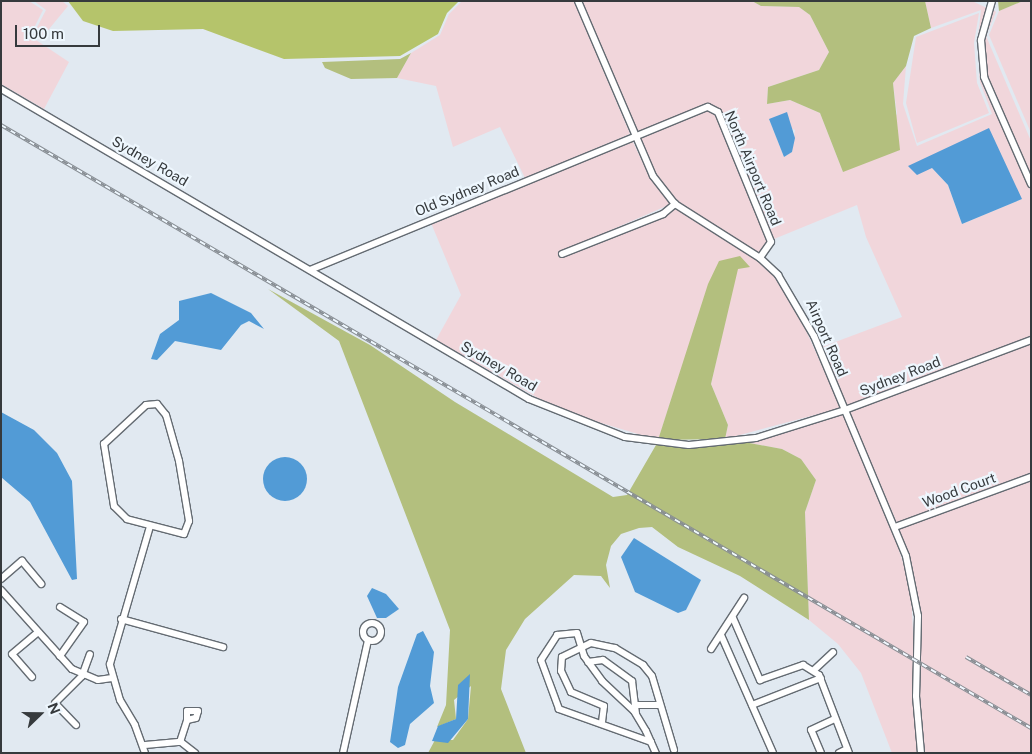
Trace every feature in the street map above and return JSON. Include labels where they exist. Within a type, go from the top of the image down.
[{"type":"street","name":"Airport Road","points":[[578,1],[634,136],[653,176],[676,204],[760,258],[795,299],[845,410],[906,556],[918,616],[916,696],[921,753]]},
{"type":"street","points":[[992,1],[981,40],[984,77],[1031,184]]},
{"type":"street","name":"Sydney Road","points":[[1,89],[530,399],[625,437],[657,443],[724,443],[845,410],[1031,340]]},
{"type":"street","name":"North Airport Road","points":[[634,136],[708,108],[718,112],[771,242],[760,258]]},
{"type":"street","name":"Old Sydney Road","points":[[310,270],[634,136]]},
{"type":"street","points":[[562,254],[663,214],[676,204]]},
{"type":"street","points":[[157,404],[166,415],[189,521],[184,534],[150,526],[127,519],[114,506],[104,444],[146,405],[157,404]]},
{"type":"street","name":"Wood Court","points":[[895,527],[1031,477]]},
{"type":"street","points":[[145,753],[145,745],[112,678],[112,646],[150,526]]},
{"type":"street","points":[[1,579],[22,561],[42,584]]},
{"type":"street","points":[[1,590],[60,656],[82,676],[112,678]]},
{"type":"street","points":[[711,649],[733,618],[744,598]]},
{"type":"street","points":[[60,607],[84,622],[60,656]]},
{"type":"street","points":[[733,618],[760,680],[793,666],[814,670],[821,678],[848,751],[839,753]]},
{"type":"street","points":[[121,619],[223,647]]},
{"type":"street","points":[[651,742],[602,722],[559,709],[546,680],[541,660],[557,635],[574,630],[588,662],[636,713],[651,742],[656,753]]},
{"type":"street","points":[[32,677],[12,654],[38,632]]},
{"type":"street","points":[[721,634],[773,753]]},
{"type":"street","points":[[343,753],[368,640]]},
{"type":"street","points":[[602,722],[604,706],[571,692],[562,671],[562,657],[581,646],[591,643],[615,648],[643,665],[652,676],[659,705],[674,750]]},
{"type":"street","points":[[814,670],[833,652]]},
{"type":"street","points":[[76,725],[56,703],[82,676],[90,654]]},
{"type":"street","points":[[588,662],[603,660],[618,667],[632,681],[636,713]]},
{"type":"street","points":[[752,706],[821,678]]},
{"type":"street","points":[[636,705],[659,705]]},
{"type":"street","points":[[821,753],[811,730],[835,719]]},
{"type":"street","points":[[180,742],[187,720]]},
{"type":"street","points":[[145,745],[180,742],[195,753]]},
{"type":"shaded area","points":[[1,1],[29,1],[43,10],[30,36],[69,62],[44,109],[1,84]]},
{"type":"shaded area","points":[[34,1],[62,1],[68,6],[40,40],[33,35],[46,10]]},
{"type":"shaded area","points":[[462,1],[574,1],[630,134],[525,178],[500,127],[453,147],[436,86],[397,78],[411,53],[440,35],[449,14]]},
{"type":"shaded area","points":[[582,1],[752,1],[761,6],[799,7],[810,15],[829,52],[819,70],[768,87],[767,104],[790,100],[820,113],[843,172],[897,114],[893,83],[906,66],[903,104],[917,146],[992,114],[980,82],[979,72],[1031,192],[1031,336],[847,406],[822,347],[902,317],[866,237],[857,205],[774,239],[721,111],[707,105],[636,132]],"holes":[[[769,119],[795,130],[792,152],[784,157]],[[932,168],[1022,199],[962,224],[948,185]]]},
{"type":"shaded area","points":[[925,1],[972,1],[987,8],[977,46],[981,10],[931,28]]},
{"type":"shaded area","points":[[1023,1],[1031,1],[1031,133],[989,35],[999,11]]},
{"type":"shaded area","points":[[993,9],[996,12],[986,36],[1031,141],[1031,176],[987,76],[984,41]]},
{"type":"shaded area","points":[[979,13],[974,43],[977,83],[989,113],[917,143],[906,103],[916,37]]},
{"type":"shaded area","points":[[708,111],[715,114],[768,241],[759,254],[678,202],[656,175],[638,137]]},
{"type":"shaded area","points":[[632,140],[650,178],[671,204],[558,253],[560,258],[664,217],[675,208],[758,260],[775,277],[799,315],[841,408],[725,439],[728,425],[711,384],[740,256],[672,397],[658,440],[561,411],[436,340],[461,295],[431,223]]},
{"type":"shaded area","points":[[1031,343],[1031,474],[897,523],[849,412]]},
{"type":"shaded area","points":[[843,414],[892,528],[911,588],[918,753],[892,753],[861,673],[838,644],[809,620],[805,512],[816,480],[801,459],[782,449],[744,442]]},
{"type":"shaded area","points":[[1031,480],[1031,753],[925,753],[919,696],[921,615],[899,529]]},
{"type":"green space","points":[[68,1],[459,1],[447,13],[438,34],[400,56],[284,59],[203,29],[113,31],[83,21]]},
{"type":"green space","points":[[752,1],[925,1],[931,28],[914,36],[906,66],[893,83],[900,150],[843,172],[820,113],[790,100],[767,104],[768,87],[819,70],[829,52],[810,15],[799,7],[761,6]]},
{"type":"green space","points":[[998,1],[1023,1],[999,11]]},
{"type":"green space","points":[[411,53],[397,78],[351,79],[325,68],[322,62],[400,59]]},
{"type":"green space","points":[[740,256],[750,267],[738,269],[711,384],[728,425],[725,439],[658,440],[708,284],[719,261]]},
{"type":"green space","points":[[268,289],[370,345],[455,402],[613,497],[627,495],[656,445],[744,442],[782,449],[801,459],[816,480],[805,512],[809,620],[740,576],[678,547],[652,527],[639,528],[621,534],[611,546],[606,565],[610,588],[601,576],[574,575],[525,619],[506,650],[501,689],[526,753],[428,753],[435,740],[453,740],[468,719],[471,686],[454,700],[456,719],[437,727],[446,705],[450,630],[339,341]]},
{"type":"water","points":[[787,112],[795,138],[792,152],[784,157],[769,119]]},
{"type":"water","points":[[989,128],[1022,199],[962,224],[948,185],[932,168],[917,175],[908,166]]},
{"type":"water","points":[[211,293],[251,313],[264,329],[249,321],[241,325],[221,350],[175,341],[157,360],[151,359],[160,334],[179,320],[179,301]]},
{"type":"water","points":[[1,412],[34,430],[57,453],[72,481],[77,579],[72,580],[30,502],[1,477]]},
{"type":"water","points":[[285,457],[297,461],[303,467],[307,479],[303,491],[297,497],[285,501],[273,497],[267,491],[263,479],[267,467],[273,461]]},
{"type":"water","points":[[634,538],[701,580],[686,610],[678,613],[635,592],[621,557]]},
{"type":"water","points":[[372,588],[386,594],[399,609],[386,618],[377,618],[367,596]]},
{"type":"water","points":[[423,631],[434,652],[430,686],[434,703],[410,724],[405,745],[398,748],[390,742],[398,687],[417,634]]},
{"type":"water","points":[[470,674],[468,719],[448,743],[432,741],[438,726],[456,719],[458,685]]},
{"type":"railway","points":[[1,125],[1031,728]]},
{"type":"railway","points":[[966,657],[1031,695]]}]
